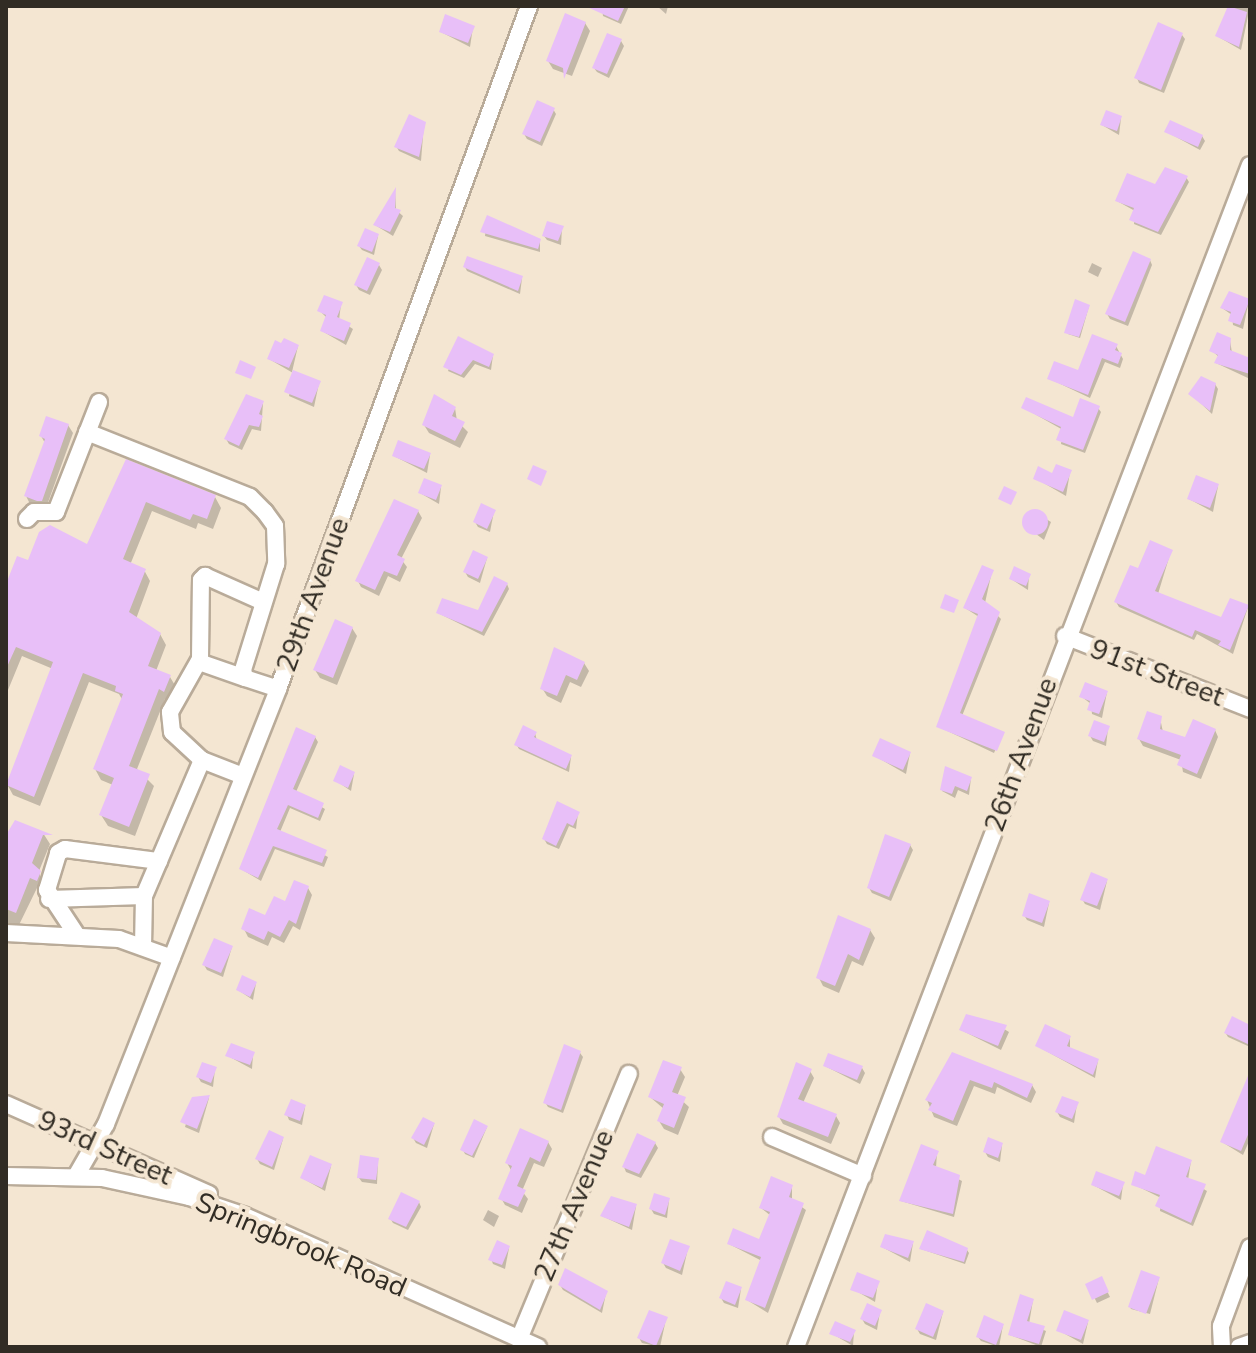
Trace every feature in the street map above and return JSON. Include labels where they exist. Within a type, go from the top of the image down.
[{"type":"street","name":"29th Avenue","points":[[76,1176],[95,1141],[172,958],[278,689],[529,6]]},
{"type":"street","name":"26th Avenue","points":[[796,1347],[1065,636],[1243,202],[1250,165]]},
{"type":"street","points":[[27,519],[34,512],[56,512],[99,402]]},
{"type":"street","points":[[87,432],[250,497],[275,526],[276,564],[261,601],[245,678]]},
{"type":"street","points":[[243,776],[202,760],[172,732],[170,712],[199,662],[204,606],[200,581],[206,576],[261,601]]},
{"type":"street","name":"91st Street","points":[[1065,636],[1250,709]]},
{"type":"street","points":[[199,662],[278,689]]},
{"type":"street","points":[[143,947],[144,896],[202,760]]},
{"type":"street","points":[[76,934],[49,899],[54,866],[65,849],[159,861]]},
{"type":"street","points":[[49,899],[144,896]]},
{"type":"street","points":[[6,933],[76,934],[143,947],[172,958]]},
{"type":"street","name":"27th Avenue","points":[[519,1339],[629,1074]]},
{"type":"street","name":"93rd Street","points":[[6,1104],[95,1141],[245,1216]]},
{"type":"street","points":[[772,1137],[863,1176]]},
{"type":"street","name":"Springbrook Road","points":[[6,1176],[76,1176],[143,1184],[245,1216],[538,1347]]},
{"type":"street","points":[[1222,1347],[1221,1326],[1250,1247]]},
{"type":"street","points":[[1239,1347],[1250,1343]]},
{"type":"building","points":[[585,6],[625,6],[618,21]]},
{"type":"building","points":[[1228,6],[1247,12],[1239,47],[1215,36]]},
{"type":"building","points":[[565,13],[586,22],[564,79],[563,68],[546,61]]},
{"type":"building","points":[[445,14],[475,26],[468,43],[439,32]]},
{"type":"building","points":[[1158,22],[1183,33],[1161,90],[1134,78]]},
{"type":"building","points":[[607,33],[622,39],[607,74],[592,68]]},
{"type":"building","points":[[537,100],[555,108],[540,142],[522,134]]},
{"type":"building","points":[[1106,110],[1122,116],[1117,131],[1100,125]]},
{"type":"building","points":[[409,114],[426,122],[419,157],[394,147]]},
{"type":"building","points":[[1170,120],[1203,135],[1198,147],[1164,132]]},
{"type":"building","points":[[1165,167],[1188,176],[1158,232],[1129,220],[1134,208],[1115,201],[1127,173],[1155,184]]},
{"type":"building","points":[[396,187],[395,208],[401,210],[390,232],[373,225]]},
{"type":"building","points":[[487,215],[541,239],[538,249],[480,232]]},
{"type":"building","points":[[547,221],[564,226],[558,241],[542,236]]},
{"type":"building","points":[[365,228],[379,234],[372,252],[357,246]]},
{"type":"building","points":[[1133,251],[1151,259],[1125,322],[1105,314]]},
{"type":"building","points":[[467,256],[523,276],[518,291],[463,267]]},
{"type":"building","points":[[367,257],[380,263],[367,291],[354,285]]},
{"type":"building","points":[[1229,291],[1250,299],[1240,325],[1228,321],[1231,312],[1220,308]]},
{"type":"building","points":[[324,295],[343,302],[337,317],[351,323],[344,341],[320,331],[326,315],[317,311]]},
{"type":"building","points":[[1075,299],[1090,305],[1079,337],[1064,333]]},
{"type":"building","points":[[1217,332],[1231,338],[1230,350],[1250,358],[1250,374],[1214,363],[1218,355],[1209,351]]},
{"type":"building","points":[[1092,334],[1118,344],[1115,350],[1122,353],[1118,364],[1102,358],[1088,395],[1047,379],[1054,361],[1078,370]]},
{"type":"building","points":[[458,336],[494,354],[489,367],[473,360],[461,375],[443,367]]},
{"type":"building","points":[[284,338],[299,345],[289,368],[267,359],[275,340],[281,343]]},
{"type":"building","points":[[240,360],[256,367],[251,379],[235,373]]},
{"type":"building","points":[[293,370],[321,381],[312,403],[284,392]]},
{"type":"building","points":[[1201,376],[1216,383],[1210,411],[1188,394]]},
{"type":"building","points":[[246,394],[264,401],[259,414],[263,416],[259,427],[249,425],[239,446],[224,439]]},
{"type":"building","points":[[434,394],[456,407],[452,416],[465,422],[455,441],[422,425]]},
{"type":"building","points":[[1026,397],[1073,417],[1080,398],[1100,406],[1083,450],[1056,440],[1061,427],[1021,408]]},
{"type":"building","points":[[46,416],[69,424],[42,501],[37,501],[24,496],[45,439],[39,436]]},
{"type":"building","points":[[398,440],[431,453],[424,469],[392,456]]},
{"type":"building","points":[[126,459],[216,495],[207,519],[193,514],[190,520],[146,502],[123,559],[146,569],[129,612],[161,633],[148,666],[171,675],[164,692],[159,689],[129,766],[150,774],[129,827],[99,815],[114,778],[93,769],[123,694],[115,691],[116,686],[83,673],[34,797],[6,785],[53,662],[16,647],[6,669],[6,584],[17,556],[28,560],[39,532],[50,525],[87,544]]},
{"type":"building","points":[[1056,464],[1072,470],[1063,492],[1033,479],[1038,466],[1052,473]]},
{"type":"building","points":[[533,465],[547,471],[541,486],[527,479]]},
{"type":"building","points":[[1196,475],[1219,484],[1210,508],[1187,499]]},
{"type":"building","points":[[424,478],[442,485],[436,500],[418,493]]},
{"type":"building","points":[[1004,486],[1017,492],[1011,505],[998,499]]},
{"type":"building","points":[[394,499],[419,510],[397,555],[405,559],[397,576],[384,571],[375,590],[355,581]]},
{"type":"building","points":[[481,503],[496,510],[487,529],[473,522]]},
{"type":"building","points":[[1035,509],[1044,513],[1048,522],[1044,531],[1035,535],[1026,531],[1022,522],[1026,513]]},
{"type":"building","points":[[1150,540],[1173,550],[1155,591],[1221,617],[1230,598],[1249,605],[1230,650],[1218,645],[1221,641],[1195,630],[1192,637],[1114,602],[1130,565],[1138,568]]},
{"type":"building","points":[[473,550],[488,557],[478,579],[463,572]]},
{"type":"building","points":[[982,565],[994,570],[982,599],[1000,612],[960,713],[1005,732],[997,751],[936,727],[978,614],[963,608]]},
{"type":"building","points":[[1014,566],[1031,574],[1026,586],[1009,579]]},
{"type":"building","points":[[494,576],[508,583],[482,632],[436,613],[442,598],[478,610]]},
{"type":"building","points":[[945,594],[959,600],[954,613],[940,608]]},
{"type":"building","points":[[335,619],[353,627],[333,678],[313,670]]},
{"type":"building","points":[[554,647],[585,662],[577,680],[566,675],[557,696],[540,689]]},
{"type":"building","points":[[1085,682],[1108,691],[1099,714],[1087,710],[1090,701],[1079,697]]},
{"type":"building","points":[[1147,711],[1162,716],[1160,729],[1185,737],[1193,719],[1216,729],[1197,774],[1177,765],[1181,755],[1137,739]]},
{"type":"building","points":[[1094,720],[1110,726],[1104,742],[1088,736]]},
{"type":"building","points":[[523,725],[537,732],[534,737],[572,755],[566,769],[514,745]]},
{"type":"building","points":[[296,727],[316,736],[293,789],[324,803],[318,818],[288,805],[277,829],[327,850],[322,863],[273,846],[258,878],[239,869]]},
{"type":"building","points":[[880,738],[911,752],[903,770],[872,756]]},
{"type":"building","points":[[340,765],[355,772],[348,788],[333,781]]},
{"type":"building","points":[[945,766],[972,777],[967,791],[955,786],[952,794],[940,790]]},
{"type":"building","points":[[557,801],[580,812],[573,826],[567,823],[556,846],[542,839]]},
{"type":"building","points":[[15,820],[53,835],[43,835],[32,863],[41,871],[37,881],[30,878],[16,913],[6,909],[6,835]]},
{"type":"building","points":[[885,834],[911,844],[889,897],[867,888]]},
{"type":"building","points":[[1091,872],[1108,879],[1097,906],[1080,900]]},
{"type":"building","points":[[294,880],[309,886],[296,924],[289,920],[280,937],[268,931],[264,940],[241,929],[249,908],[265,915],[274,896],[285,901]]},
{"type":"building","points":[[1029,893],[1050,901],[1042,923],[1022,916]]},
{"type":"building","points":[[838,915],[871,929],[859,960],[848,954],[835,986],[816,978]]},
{"type":"building","points":[[214,938],[233,946],[221,973],[202,965]]},
{"type":"building","points":[[242,975],[257,982],[250,997],[236,990]]},
{"type":"building","points":[[966,1014],[1007,1025],[998,1046],[959,1030]]},
{"type":"building","points":[[1232,1016],[1250,1025],[1250,1045],[1224,1033]]},
{"type":"building","points":[[1045,1024],[1071,1036],[1067,1046],[1099,1059],[1093,1075],[1035,1046]]},
{"type":"building","points":[[231,1043],[255,1052],[250,1065],[225,1056]]},
{"type":"building","points":[[564,1044],[581,1051],[561,1110],[543,1103]]},
{"type":"building","points":[[952,1052],[1033,1084],[1027,1098],[994,1082],[992,1088],[970,1080],[953,1121],[928,1110],[932,1103],[925,1100]]},
{"type":"building","points":[[828,1053],[863,1066],[857,1080],[823,1066]]},
{"type":"building","points":[[663,1060],[682,1067],[672,1092],[686,1097],[674,1128],[657,1121],[664,1104],[648,1097]]},
{"type":"building","points":[[202,1062],[217,1067],[211,1083],[196,1077]]},
{"type":"building","points":[[796,1062],[812,1069],[798,1099],[837,1114],[828,1137],[777,1117]]},
{"type":"building","points":[[1250,1071],[1250,1130],[1241,1151],[1220,1142]]},
{"type":"building","points":[[210,1095],[197,1129],[180,1122],[192,1097]]},
{"type":"building","points":[[1062,1096],[1079,1102],[1072,1119],[1055,1112]]},
{"type":"building","points":[[291,1099],[306,1105],[300,1121],[284,1115]]},
{"type":"building","points":[[423,1117],[435,1123],[424,1145],[411,1138]]},
{"type":"building","points":[[474,1119],[488,1126],[472,1156],[460,1150]]},
{"type":"building","points":[[520,1128],[549,1141],[540,1162],[530,1157],[517,1186],[526,1190],[518,1207],[498,1199],[512,1166],[505,1163]]},
{"type":"building","points":[[269,1130],[284,1137],[272,1167],[255,1159]]},
{"type":"building","points":[[637,1133],[656,1142],[639,1174],[622,1167]]},
{"type":"building","points":[[988,1137],[1003,1143],[998,1158],[983,1152]]},
{"type":"building","points":[[921,1144],[939,1151],[933,1165],[960,1175],[953,1214],[899,1201]]},
{"type":"building","points":[[1156,1146],[1192,1160],[1186,1177],[1206,1184],[1191,1223],[1155,1206],[1160,1195],[1131,1185],[1135,1171],[1145,1175]]},
{"type":"building","points":[[310,1155],[332,1164],[322,1188],[300,1178]]},
{"type":"building","points":[[360,1155],[379,1158],[376,1180],[357,1178]]},
{"type":"building","points":[[1096,1171],[1125,1182],[1119,1196],[1091,1185]]},
{"type":"building","points":[[771,1176],[793,1185],[789,1197],[804,1203],[765,1308],[745,1300],[761,1257],[727,1244],[733,1228],[759,1239],[770,1212],[759,1208]]},
{"type":"building","points":[[401,1192],[420,1201],[406,1227],[388,1219]]},
{"type":"building","points":[[654,1193],[670,1198],[665,1215],[649,1209]]},
{"type":"building","points":[[611,1196],[637,1204],[629,1227],[600,1216]]},
{"type":"building","points":[[927,1230],[968,1248],[964,1262],[919,1249]]},
{"type":"building","points":[[885,1234],[914,1241],[908,1258],[880,1247]]},
{"type":"building","points":[[670,1239],[690,1246],[680,1271],[661,1263]]},
{"type":"building","points":[[497,1240],[510,1246],[502,1265],[488,1260]]},
{"type":"building","points":[[565,1268],[608,1291],[600,1310],[558,1285]]},
{"type":"building","points":[[1141,1270],[1160,1277],[1146,1314],[1128,1307]]},
{"type":"building","points":[[857,1272],[880,1281],[873,1298],[850,1290]]},
{"type":"building","points":[[1102,1276],[1109,1292],[1092,1300],[1085,1284]]},
{"type":"building","points":[[726,1281],[742,1287],[735,1305],[719,1298]]},
{"type":"building","points":[[1020,1294],[1034,1299],[1027,1321],[1045,1326],[1039,1344],[1008,1335]]},
{"type":"building","points":[[867,1303],[882,1310],[875,1326],[860,1319]]},
{"type":"building","points":[[926,1303],[944,1311],[933,1337],[915,1329]]},
{"type":"building","points":[[649,1310],[668,1317],[656,1346],[637,1338]]},
{"type":"building","points":[[1064,1310],[1089,1320],[1081,1340],[1056,1331]]},
{"type":"building","points":[[984,1315],[1004,1324],[996,1345],[976,1337]]},
{"type":"building","points":[[835,1321],[856,1330],[850,1342],[829,1334]]}]
